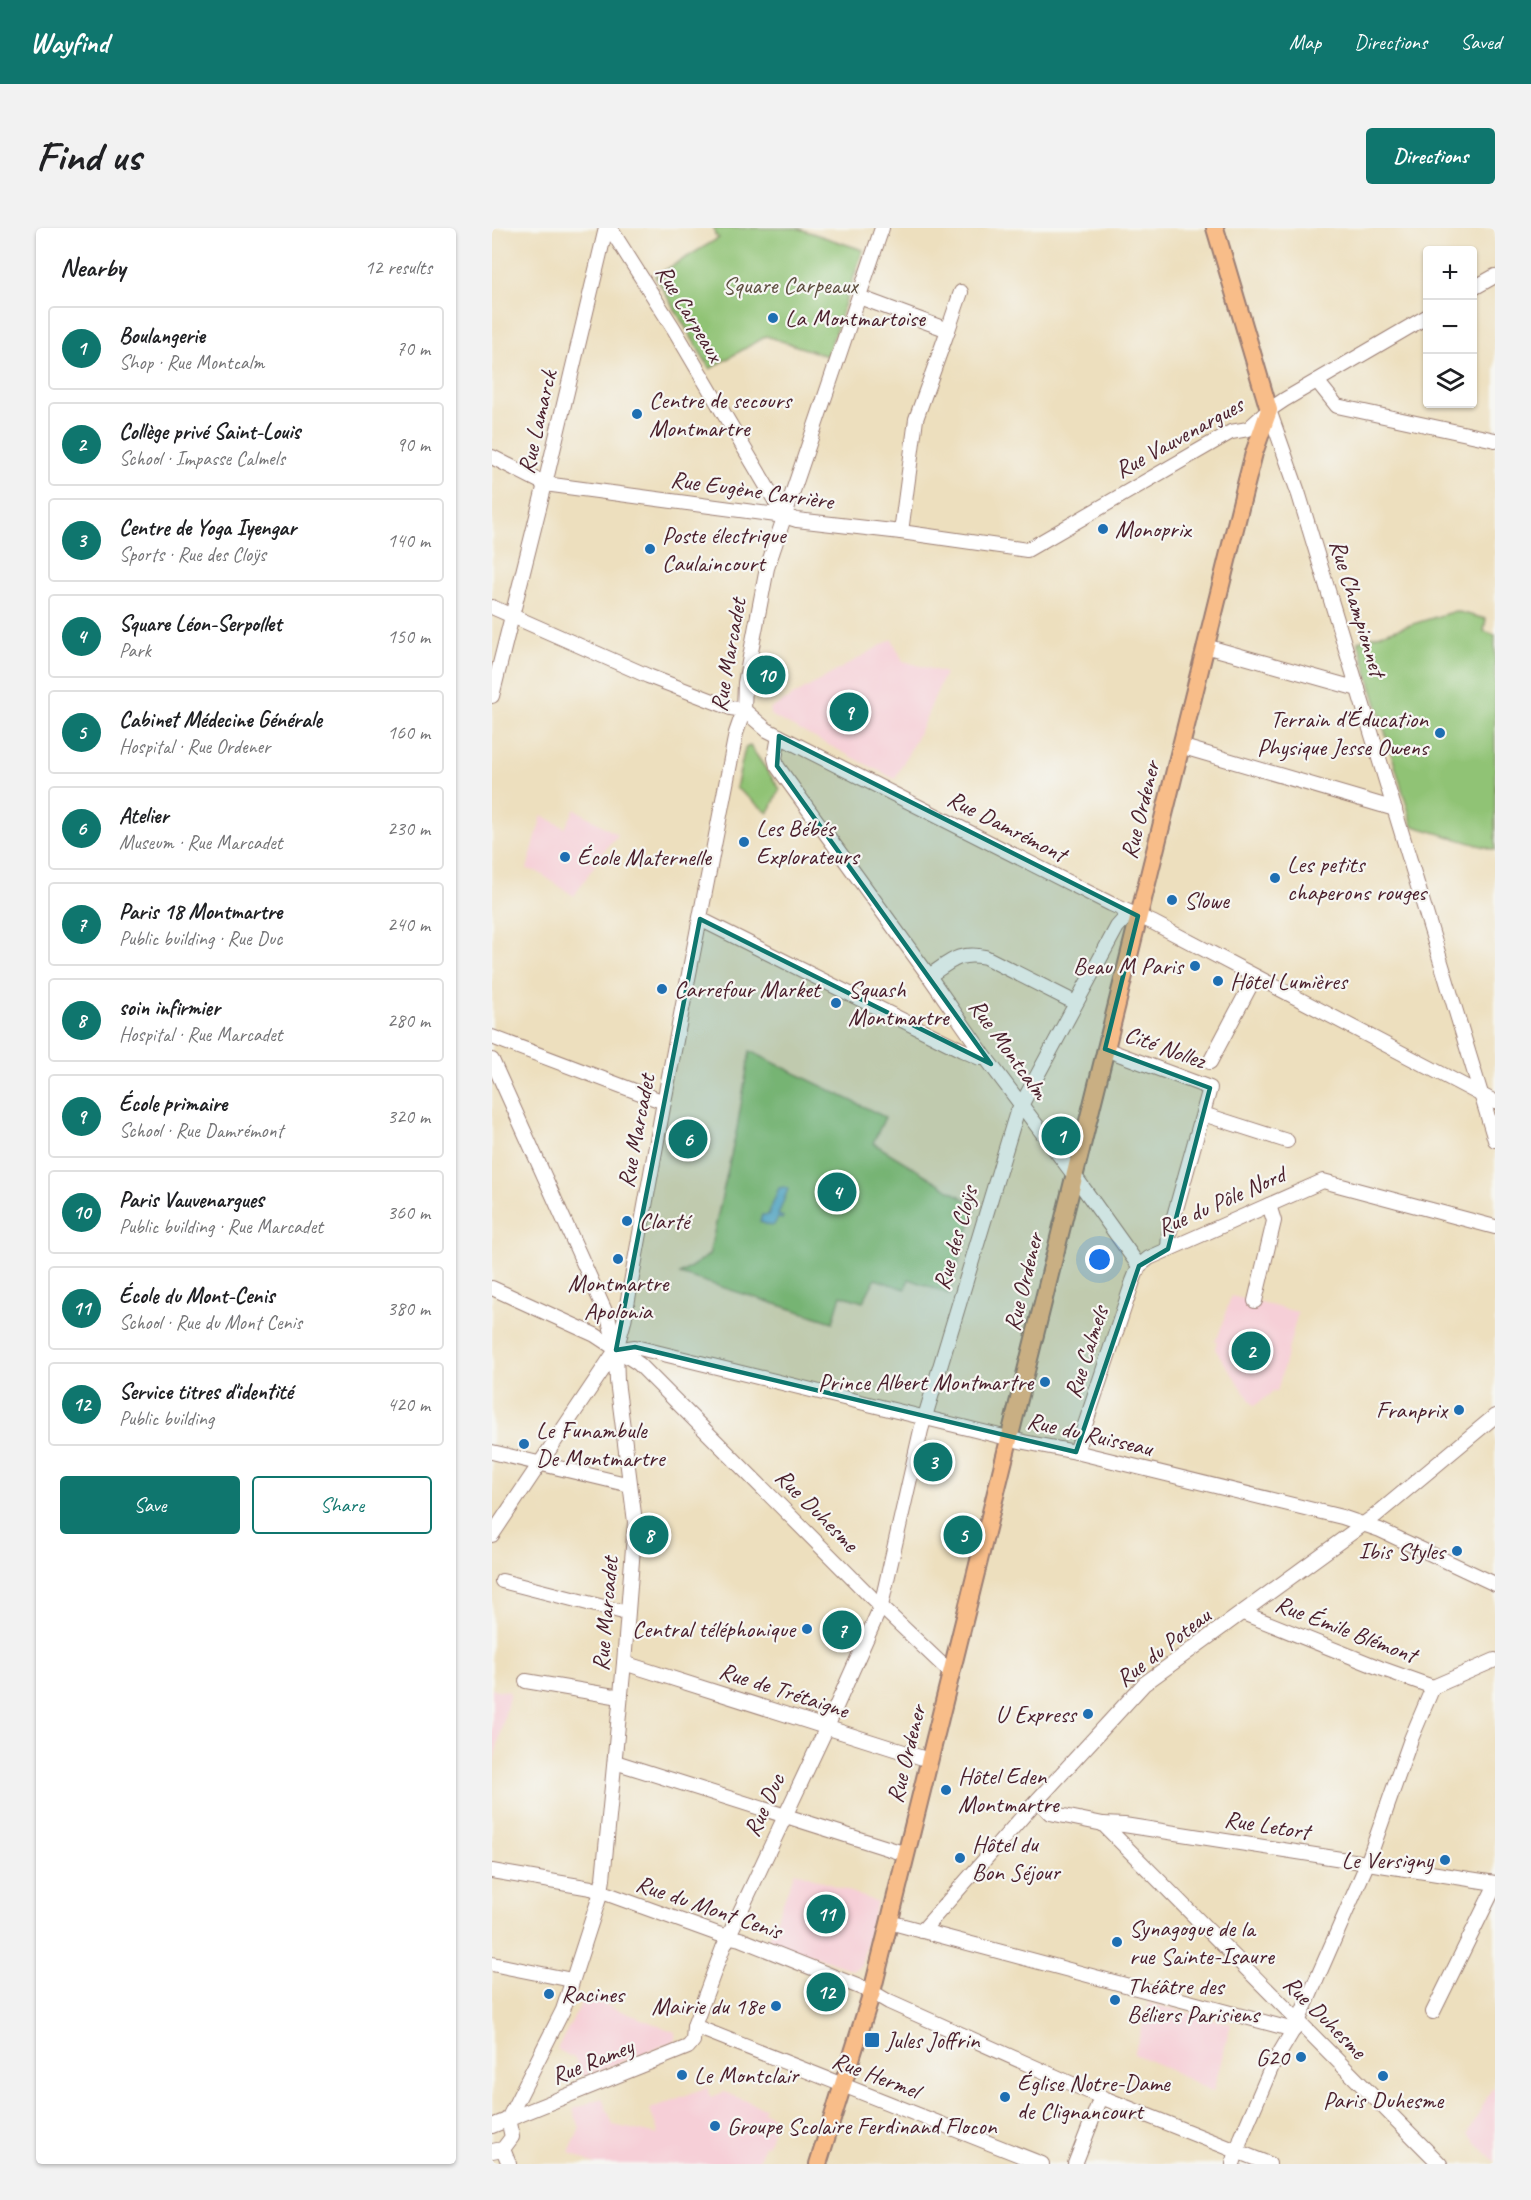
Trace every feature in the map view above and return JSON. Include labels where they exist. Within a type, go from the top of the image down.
[{"type":"main road","name":"Rue Championnet","points":[[1215,228],[1269,410]]},
{"type":"main road","name":"Rue Ordener","points":[[818,2164],[872,1992],[890,1922],[1205,646],[1254,453],[1269,410]]},
{"type":"street","name":"Rue Carpeaux","points":[[608,228],[692,360],[784,516]]},
{"type":"street","name":"Rue Lamarck","points":[[492,696],[608,228]]},
{"type":"street","name":"Rue Marcadet","points":[[508,2119],[563,2010],[601,1892],[615,1762],[635,1522],[617,1381],[616,1350],[624,1322],[664,1102],[736,733],[744,710],[745,684],[767,568],[882,228]]},
{"type":"street","points":[[1477,287],[1495,276]]},
{"type":"street","points":[[901,532],[916,419],[961,292]]},
{"type":"street","points":[[859,297],[948,330]]},
{"type":"street","name":"Rue Vauvenargues","points":[[1011,548],[1028,550],[1231,432],[1248,429],[1269,410],[1423,319]]},
{"type":"street","points":[[1317,381],[1337,406],[1495,440]]},
{"type":"street","name":"Rue Championnet","points":[[1269,410],[1299,495],[1495,1140]]},
{"type":"street","name":"Rue Eugène Carrière","points":[[492,458],[545,484],[1011,548]]},
{"type":"street","name":"Rue Damrémont","points":[[492,607],[648,676],[731,708],[744,710],[767,730],[1138,916],[1495,1102]]},
{"type":"street","points":[[1205,646],[1358,689]]},
{"type":"street","name":"Rue Montcalm","points":[[779,736],[775,758],[777,766],[986,1058],[1140,1266]]},
{"type":"street","points":[[1180,746],[1395,809]]},
{"type":"street","name":"Rue des Cloÿs","points":[[881,1606],[924,1418],[996,1177],[1022,1104],[1117,927],[1126,917],[1138,916]]},
{"type":"street","points":[[700,919],[962,1050],[980,1058],[986,1058]]},
{"type":"street","points":[[929,976],[958,956],[972,954],[985,957],[1068,999]]},
{"type":"street","points":[[1210,1062],[1255,977]]},
{"type":"street","points":[[492,1037],[664,1102]]},
{"type":"street","name":"Cité Nollez","points":[[1105,1049],[1210,1088],[1203,1114]]},
{"type":"street","points":[[492,1060],[609,1320],[616,1350],[492,1535]]},
{"type":"street","points":[[1168,1249],[1169,1233],[1203,1114],[1287,1141]]},
{"type":"street","name":"Rue du Pôle Nord","points":[[1140,1266],[1149,1258],[1168,1249],[1323,1180],[1495,1227]]},
{"type":"street","points":[[1256,1301],[1274,1221],[1269,1205]]},
{"type":"street","name":"Rue Calmels","points":[[1077,1452],[1133,1281],[1140,1266]]},
{"type":"street","name":"Rue Duhesme","points":[[492,1288],[595,1335],[639,1364],[951,1673]]},
{"type":"street","name":"Rue du Ruisseau","points":[[616,1350],[634,1347],[924,1418],[1077,1452],[1364,1524],[1495,1584]]},
{"type":"street","points":[[652,1377],[656,1364],[666,1355]]},
{"type":"street","name":"Rue du Poteau","points":[[922,1931],[1144,1684],[1364,1524],[1495,1416]]},
{"type":"street","points":[[492,1452],[630,1485]]},
{"type":"street","points":[[502,1581],[627,1613]]},
{"type":"street","name":"Rue Duc","points":[[694,2026],[728,1936],[827,1727],[881,1606]]},
{"type":"street","name":"Rue Émile Blémont","points":[[1243,1613],[1433,1687]]},
{"type":"street","points":[[1235,2158],[1272,2066],[1296,2026],[1367,1864],[1433,1687],[1495,1660]]},
{"type":"street","name":"Rue de Trétaigne","points":[[624,1663],[930,1760]]},
{"type":"street","points":[[526,1681],[620,1697]]},
{"type":"street","points":[[615,1762],[906,1854]]},
{"type":"street","name":"Rue Letort","points":[[1038,1800],[1050,1813],[1103,1824],[1124,1825],[1495,1884]]},
{"type":"street","name":"Rue Duhesme","points":[[1103,1824],[1296,2026],[1440,2164]]},
{"type":"street","name":"Rue du Mont Cenis","points":[[492,1871],[601,1892],[728,1936],[872,1992],[889,2002],[1235,2158],[1269,2164]]},
{"type":"street","points":[[1433,2012],[1495,1884]]},
{"type":"street","points":[[890,1922],[1296,2026]]},
{"type":"street","points":[[492,1964],[572,1980]]},
{"type":"street","name":"Rue Hermel","points":[[694,2026],[1042,2164]]},
{"type":"street","name":"Rue Ramey","points":[[492,2126],[688,2047],[693,2041],[694,2026]]},
{"type":"street","points":[[1075,2164],[1101,2097]]},
{"type":"street","points":[[508,2119],[512,2137],[510,2143],[498,2150],[509,2164]]},
{"type":"highlighted area","points":[[779,736],[1138,916],[1105,1049],[1210,1088],[1168,1249],[1139,1266],[1076,1452],[635,1347],[616,1350],[700,919],[991,1064],[777,766]]},
{"type":"shaded area","points":[[892,639],[903,661],[945,673],[922,727],[895,779],[770,715],[770,709]]},
{"type":"shaded area","name":"École Maternelle","points":[[575,809],[618,835],[606,848],[574,896],[538,872],[527,869],[542,815],[565,828]]},
{"type":"shaded area","points":[[1231,1296],[1298,1312],[1277,1392],[1273,1392],[1254,1406],[1215,1349],[1217,1341],[1214,1341],[1218,1337]]},
{"type":"shaded area","points":[[492,1689],[510,1692],[492,1770]]},
{"type":"shaded area","points":[[795,1871],[877,1902],[861,1966],[853,1970],[768,1940]]},
{"type":"shaded area","points":[[588,1998],[675,2032],[675,2041],[583,2077],[575,2059],[557,2049],[583,2000]]},
{"type":"shaded area","points":[[1149,2003],[1231,2024],[1213,2092],[1134,2054]]},
{"type":"shaded area","name":"Groupe Scolaire Ferdinand Flocon","points":[[707,2087],[711,2097],[724,2092],[765,2108],[763,2112],[777,2118],[758,2164],[595,2164],[569,2153],[580,2128],[573,2109],[602,2098],[613,2125],[659,2135],[650,2109]]},
{"type":"shaded area","points":[[1492,2088],[1495,2088],[1495,2162],[1468,2134]]},
{"type":"green space","name":"Square Carpeaux","points":[[714,228],[797,228],[863,250],[827,356],[766,336],[710,369],[655,276],[719,238],[715,235]]},
{"type":"green space","name":"Terrain d'Éducation Physique Jesse Owens","points":[[1455,611],[1486,619],[1484,631],[1495,635],[1495,850],[1413,826],[1358,641]]},
{"type":"green space","points":[[750,746],[780,789],[768,813],[736,788],[745,748]]},
{"type":"green space","points":[[750,1051],[885,1117],[873,1143],[976,1206],[949,1294],[909,1279],[905,1289],[875,1279],[863,1302],[841,1295],[833,1322],[680,1274],[709,1255],[737,1128]]},
{"type":"water","points":[[779,1188],[788,1189],[778,1215],[783,1217],[782,1219],[778,1218],[771,1226],[760,1222],[762,1215],[768,1215]]},
{"type":"place","name":"La Montmartoise","points":[[773,318]]},
{"type":"place","name":"Centre de secours Montmartre","points":[[637,414]]},
{"type":"place","name":"Monoprix","points":[[1103,529]]},
{"type":"place","name":"Poste électrique Caulaincourt","points":[[650,549]]},
{"type":"place","name":"Paris Vauvenargues","points":[[766,675]]},
{"type":"place","name":"École primaire","points":[[849,712]]},
{"type":"place","name":"Terrain d'Éducation Physique Jesse Owens","points":[[1440,733]]},
{"type":"place","name":"Les Bébés Explorateurs","points":[[744,842]]},
{"type":"place","name":"École Maternelle","points":[[565,857]]},
{"type":"place","name":"Les petits chaperons rouges","points":[[1275,878]]},
{"type":"place","name":"Slowe","points":[[1172,900]]},
{"type":"place","name":"Beau M Paris","points":[[1195,966]]},
{"type":"place","name":"Hôtel Lumières","points":[[1218,981]]},
{"type":"place","name":"Carrefour Market","points":[[662,989]]},
{"type":"place","name":"Squash Montmartre","points":[[836,1003]]},
{"type":"place","name":"Boulangerie","points":[[1061,1136]]},
{"type":"place","name":"Atelier","points":[[688,1139]]},
{"type":"place","name":"Square Léon-Serpollet","points":[[837,1192]]},
{"type":"place","name":"Clarté","points":[[627,1221]]},
{"type":"place","name":"Montmartre Apolonia","points":[[618,1259]]},
{"type":"place","name":"Collège privé Saint-Louis","points":[[1251,1351]]},
{"type":"place","name":"Prince Albert Montmartre","points":[[1045,1382]]},
{"type":"place","name":"Franprix","points":[[1459,1410]]},
{"type":"place","name":"Le Funambule De Montmartre","points":[[524,1444]]},
{"type":"place","name":"Centre de Yoga Iyengar","points":[[933,1462]]},
{"type":"place","name":"soin infirmier","points":[[649,1535]]},
{"type":"place","name":"Cabinet Médecine Générale","points":[[963,1535]]},
{"type":"place","name":"Ibis Styles","points":[[1457,1551]]},
{"type":"place","name":"Central téléphonique","points":[[807,1629]]},
{"type":"place","name":"Paris 18 Montmartre","points":[[842,1630]]},
{"type":"place","name":"U Express","points":[[1088,1714]]},
{"type":"place","name":"Hôtel Eden Montmartre","points":[[946,1790]]},
{"type":"place","name":"Hôtel du Bon Séjour","points":[[960,1858]]},
{"type":"place","name":"Le Versigny","points":[[1445,1860]]},
{"type":"place","name":"École du Mont-Cenis","points":[[826,1914]]},
{"type":"place","name":"Synagogue de la rue Sainte-Isaure","points":[[1117,1942]]},
{"type":"place","name":"Service titres d'identité","points":[[826,1992]]},
{"type":"place","name":"Racines","points":[[549,1994]]},
{"type":"place","name":"Théâtre des Béliers Parisiens","points":[[1115,2000]]},
{"type":"place","name":"Mairie du 18e","points":[[776,2006]]},
{"type":"place","name":"Jules Joffrin","points":[[872,2040]]},
{"type":"place","name":"G20","points":[[1301,2057]]},
{"type":"place","name":"Le Montclair","points":[[682,2075]]},
{"type":"place","name":"Paris Duhesme","points":[[1383,2076]]},
{"type":"place","name":"Église Notre-Dame de Clignancourt","points":[[1005,2097]]},
{"type":"place","name":"Groupe Scolaire Ferdinand Flocon","points":[[715,2126]]}]
